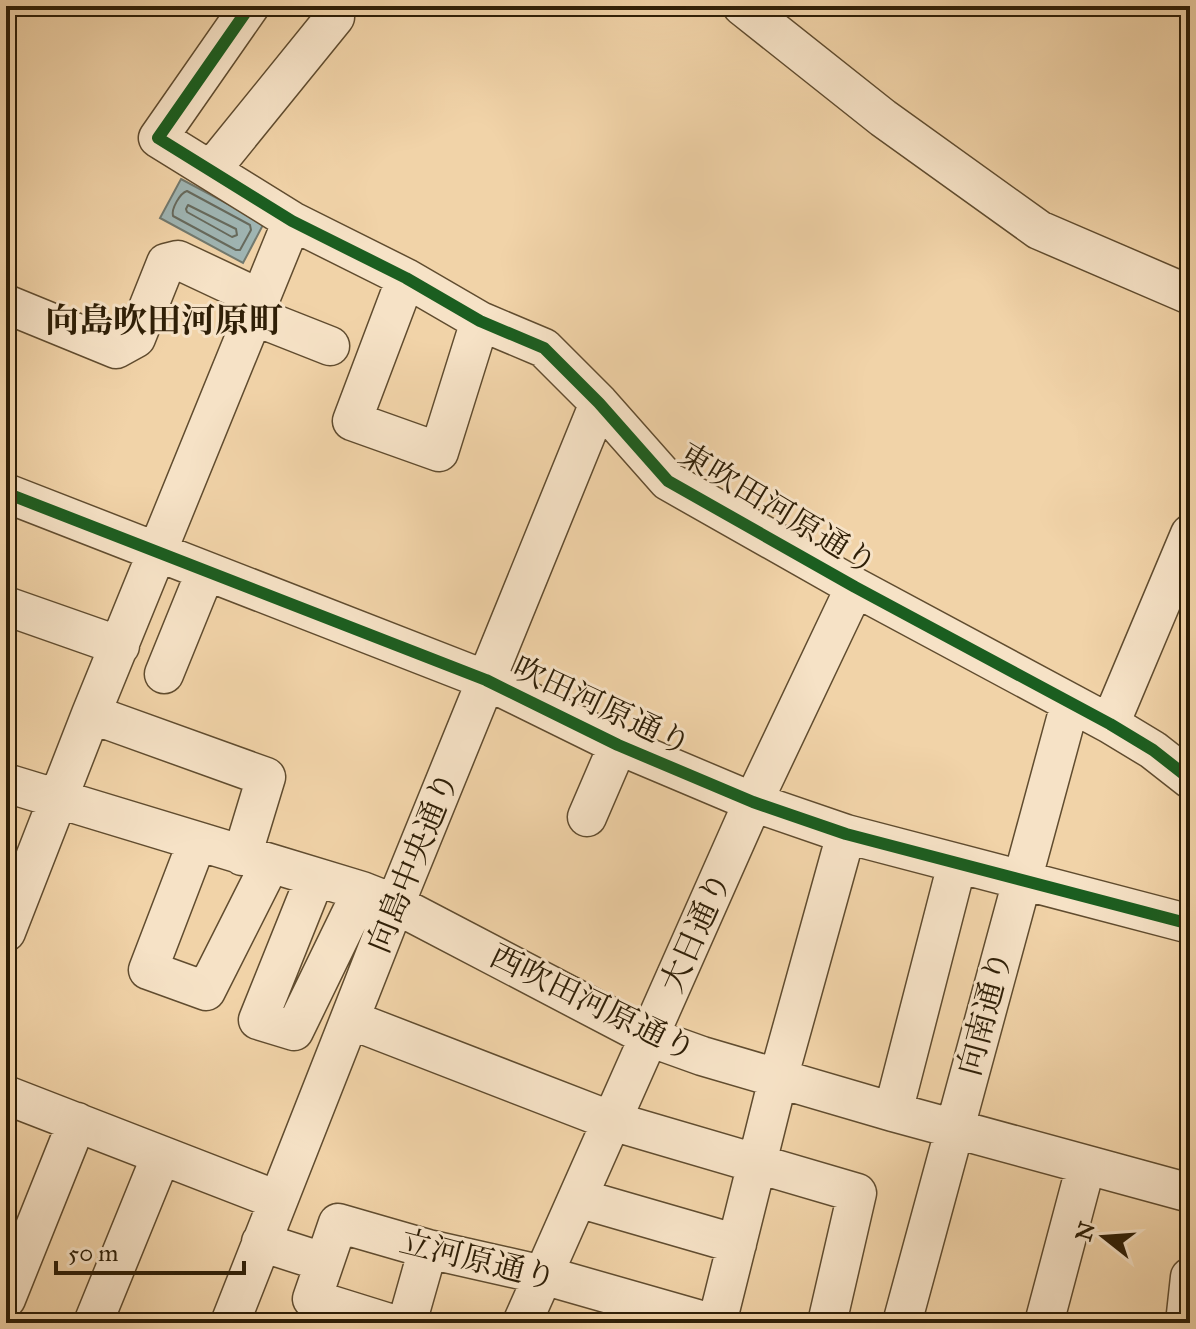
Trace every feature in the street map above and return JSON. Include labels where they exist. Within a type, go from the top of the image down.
[{"type":"street","name":"東吹田河原通り","points":[[250,6],[158,138],[292,221],[406,278],[480,321],[544,348],[599,403],[668,481],[855,587],[1110,724],[1189,775]]},
{"type":"street","points":[[742,6],[883,118],[1039,230],[1190,295]]},
{"type":"street","points":[[211,170],[335,17]]},
{"type":"street","points":[[6,932],[91,714],[292,221]]},
{"type":"street","points":[[6,304],[116,349],[136,338],[166,263],[178,260],[330,346]]},
{"type":"street","points":[[406,278],[352,421],[439,452],[480,321]]},
{"type":"street","name":"向島中央通り","points":[[230,1323],[351,1020],[379,898],[486,680],[599,403]]},
{"type":"street","name":"吹田河原通り","points":[[6,493],[486,680],[618,745],[753,802],[846,834],[1190,924]]},
{"type":"street","points":[[1110,724],[1190,534]]},
{"type":"street","points":[[6,606],[122,641],[168,663],[205,573]]},
{"type":"street","name":"大日通り","points":[[522,1323],[753,802],[855,587]]},
{"type":"street","name":"向南通り","points":[[902,1323],[1070,704]]},
{"type":"street","points":[[91,714],[266,777],[256,860],[206,991],[148,970],[197,842]]},
{"type":"street","points":[[587,817],[618,745]]},
{"type":"street","name":"西吹田河原通り","points":[[8,787],[60,798],[379,898],[649,1037],[702,1056],[1190,1193]]},
{"type":"street","points":[[700,1321],[737,1244],[778,1079],[846,834]]},
{"type":"street","points":[[893,1112],[957,864]]},
{"type":"street","points":[[315,878],[258,1020],[294,1031],[379,898]]},
{"type":"street","points":[[351,1020],[612,1121],[857,1193],[827,1323]]},
{"type":"street","points":[[6,1095],[277,1200]]},
{"type":"street","points":[[6,1299],[77,1122]]},
{"type":"street","points":[[93,1323],[161,1156]]},
{"type":"street","points":[[1044,1323],[1086,1165]]},
{"type":"street","points":[[578,1198],[737,1244]]},
{"type":"street","name":"立河原通り","points":[[323,1262],[338,1223],[428,1249],[543,1275],[700,1321]]},
{"type":"street","points":[[261,1242],[323,1262],[312,1299],[389,1323]]},
{"type":"street","points":[[407,1323],[428,1249]]},
{"type":"street","points":[[1185,1323],[1190,1277]]},
{"type":"water","points":[[181,179],[264,223],[243,263],[160,218]]},
{"type":"cycle path","points":[[250,6],[158,138],[292,221],[406,278],[480,321],[544,348],[599,403],[668,481],[855,587],[1110,724],[1153,750],[1190,779]]},
{"type":"cycle path","points":[[6,493],[486,680],[618,745],[753,802],[846,834],[1190,924]]},
{"type":"district","name":"向島吹田河原町","points":[[164,320]]}]
